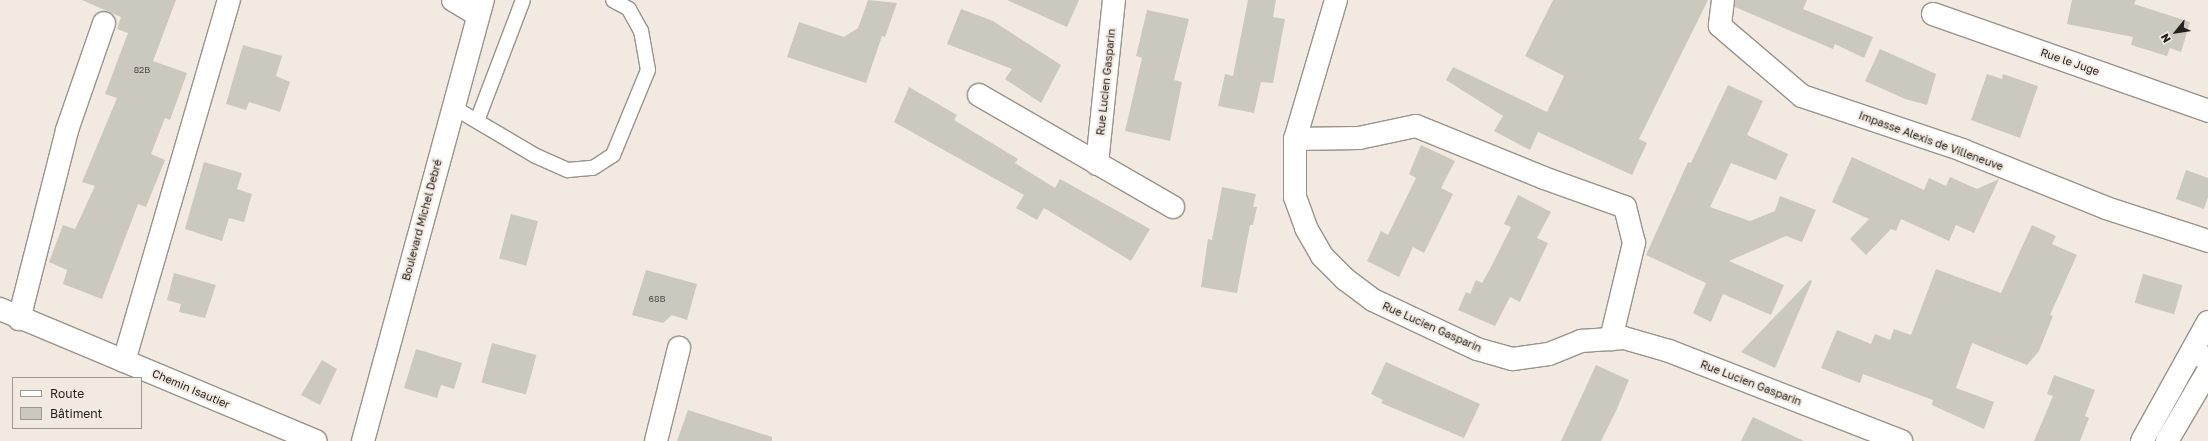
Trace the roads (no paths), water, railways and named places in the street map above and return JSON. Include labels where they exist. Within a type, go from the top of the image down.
[{"type":"street","points":[[124,361],[229,0]]},
{"type":"street","points":[[453,0],[480,8]]},
{"type":"street","name":"Rue Lucien Gasparin","points":[[1097,164],[1114,0]]},
{"type":"street","name":"Rue Lucien Gasparin","points":[[1336,0],[1295,139],[1295,197],[1306,228],[1322,256],[1345,279],[1373,300],[1477,349],[1513,359],[1549,354],[1581,341],[1624,338],[1669,351],[1901,441]]},
{"type":"street","name":"Impasse Alexis de Villeneuve","points":[[1723,0],[1720,26],[1802,96],[1962,150],[2106,208],[2208,241]]},
{"type":"street","name":"Boulevard Michel Debré","points":[[363,441],[480,8]]},
{"type":"street","name":"Rue le Juge","points":[[1932,14],[2208,111]]},
{"type":"street","points":[[19,319],[67,130],[104,22]]},
{"type":"street","points":[[979,95],[1173,208]]},
{"type":"street","points":[[1295,139],[1359,138],[1416,126],[1536,176],[1625,207],[1634,243],[1612,339]]},
{"type":"street","name":"Chemin Isautier","points":[[0,309],[19,319],[316,441]]},
{"type":"street","points":[[2142,441],[2200,355],[2208,322]]},
{"type":"street","points":[[656,441],[678,348]]},
{"type":"street","points":[[2167,441],[2208,371]]},
{"type":"lane","points":[[477,121],[523,0]]},
{"type":"lane","points":[[453,107],[536,156],[568,170],[593,168],[613,155],[648,70],[641,31],[629,8],[613,0]]}]
